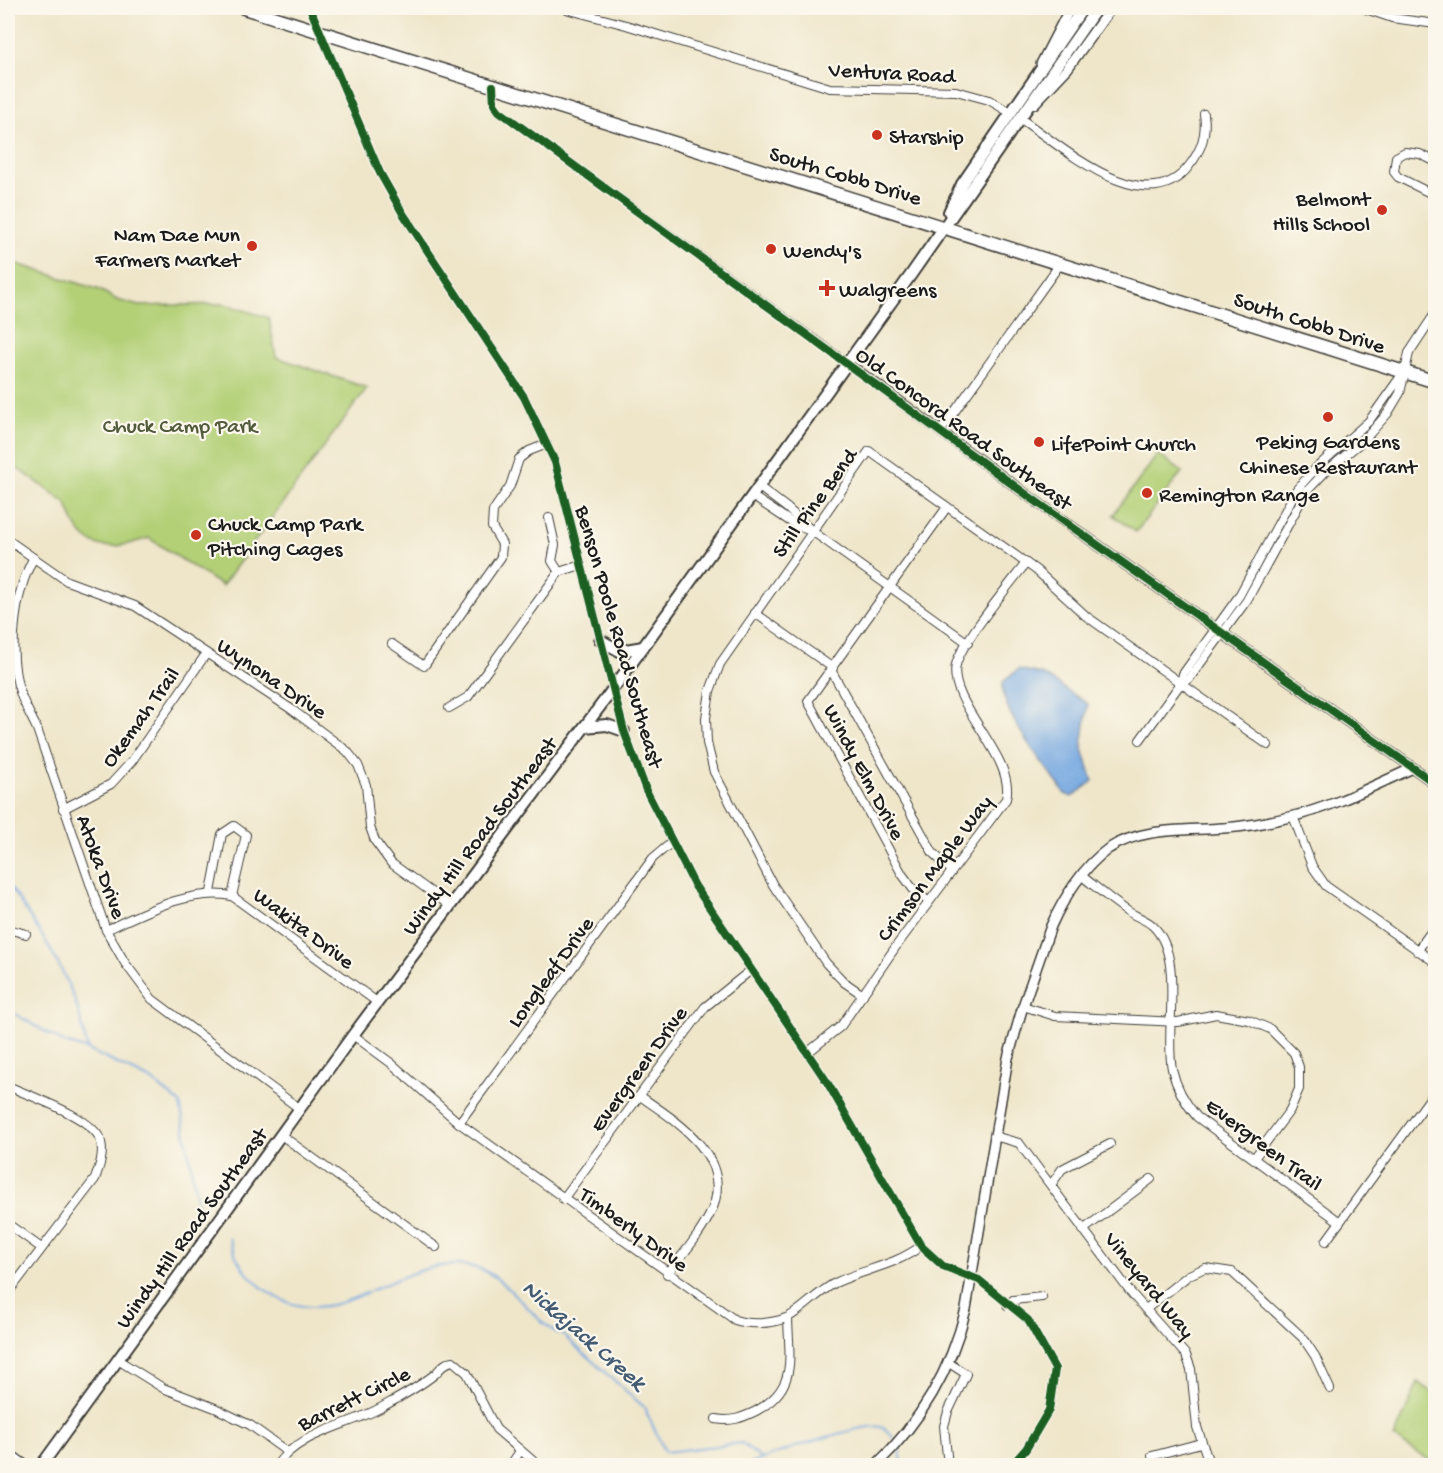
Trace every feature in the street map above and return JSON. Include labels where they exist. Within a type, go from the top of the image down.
[{"type":"main road","name":"South Cobb Drive","points":[[244,8],[1436,382]]},
{"type":"main road","name":"Windy Hill Road Southeast","points":[[944,227],[962,184],[1083,8]]},
{"type":"main road","name":"Windy Hill Road Southeast","points":[[41,1466],[377,1002],[613,689],[1021,119],[1097,8]]},
{"type":"main road","points":[[600,640],[620,651],[643,647]]},
{"type":"main road","points":[[584,727],[607,725],[624,731]]},
{"type":"street","points":[[310,8],[322,32]]},
{"type":"street","name":"Ventura Road","points":[[561,8],[626,25],[830,88],[956,91],[989,100],[1011,113]]},
{"type":"street","name":"Windy Hill Road Southeast","points":[[1037,74],[1070,8]]},
{"type":"street","name":"Windy Hill Road Southeast","points":[[1028,109],[1067,69],[1111,8]]},
{"type":"street","points":[[1363,8],[1392,18],[1436,24]]},
{"type":"street","name":"Benson Poole Road Southeast","points":[[322,32],[365,140],[402,213],[524,397],[555,462],[624,731],[646,790],[671,843],[704,901],[807,1053],[921,1246],[943,1266],[979,1280],[1028,1320],[1056,1374],[1049,1410],[1040,1428],[1011,1466]]},
{"type":"street","name":"Old Concord Road Southeast","points":[[493,86],[494,104],[499,111],[940,432],[1436,784]]},
{"type":"street","points":[[1021,119],[1086,165],[1124,182],[1148,187],[1167,183],[1189,167],[1205,134],[1204,114]]},
{"type":"street","points":[[1436,162],[1420,154],[1405,152],[1396,157],[1394,172],[1398,177],[1436,196]]},
{"type":"street","points":[[940,432],[1060,264]]},
{"type":"street","points":[[1140,740],[1181,683],[1189,679],[1198,658],[1220,630],[1297,489],[1316,468],[1369,421],[1403,372],[1409,353],[1436,312]]},
{"type":"street","points":[[392,644],[424,666],[501,557],[502,544],[493,532],[492,515],[510,486],[517,462],[529,451],[547,444]]},
{"type":"street","name":"Still Pine Bend","points":[[863,995],[844,981],[826,963],[780,895],[711,764],[706,730],[710,691],[720,664],[869,451],[1026,563],[1086,616],[1268,746]]},
{"type":"street","points":[[755,491],[794,524],[812,531],[968,643]]},
{"type":"street","name":"Windy Elm Drive","points":[[929,902],[913,889],[902,874],[808,701],[947,507]]},
{"type":"street","points":[[549,518],[555,545],[552,561],[559,572]]},
{"type":"street","name":"Wynona Drive","points":[[8,540],[67,581],[135,606],[291,709],[347,751],[358,765],[366,785],[370,827],[375,841],[391,863],[449,905]]},
{"type":"street","name":"Atoka Drive","points":[[33,559],[27,571],[19,600],[15,671],[21,695],[37,729],[106,930],[125,963],[152,999],[300,1109]]},
{"type":"street","name":"Crimson Maple Way","points":[[807,1053],[836,1031],[929,902],[1003,805],[1008,789],[1004,771],[956,680],[956,664],[968,643],[1026,563]]},
{"type":"street","points":[[449,708],[468,697],[559,572],[581,565]]},
{"type":"street","points":[[755,613],[832,669],[933,853],[952,872]]},
{"type":"street","name":"Okemah Trail","points":[[63,809],[111,784],[132,761],[206,654]]},
{"type":"street","points":[[877,1463],[908,1432],[924,1410],[949,1363],[962,1325],[1008,1058],[1023,1006],[1059,909],[1082,876],[1106,850],[1139,836],[1173,831],[1238,827],[1293,816],[1342,799],[1413,768]]},
{"type":"street","points":[[1293,816],[1312,866],[1326,886],[1436,963]]},
{"type":"street","points":[[211,892],[222,834],[234,826],[246,835],[232,896]]},
{"type":"street","name":"Longleaf Drive","points":[[459,1123],[653,858],[671,843]]},
{"type":"street","name":"Evergreen Trail","points":[[1082,876],[1127,911],[1153,926],[1164,944],[1170,962],[1169,1019],[1172,1067],[1183,1099],[1197,1117],[1256,1157],[1340,1222]]},
{"type":"street","name":"Wakita Drive","points":[[106,930],[149,910],[211,892],[232,896],[377,1002]]},
{"type":"street","points":[[1417,951],[1436,925]]},
{"type":"street","points":[[8,929],[26,934]]},
{"type":"street","name":"Evergreen Drive","points":[[563,1199],[705,1007],[751,970]]},
{"type":"street","points":[[1023,1006],[1055,1016],[1169,1019],[1178,1022],[1216,1014],[1249,1020],[1279,1036],[1294,1053],[1300,1078],[1296,1100],[1256,1157]]},
{"type":"street","name":"Timberly Drive","points":[[353,1035],[391,1063],[459,1123],[667,1274],[735,1320],[751,1323],[788,1318]]},
{"type":"street","points":[[8,1086],[82,1120],[94,1129],[101,1141],[102,1160],[95,1179],[40,1247],[8,1293]]},
{"type":"street","points":[[1326,1241],[1436,1090]]},
{"type":"street","points":[[640,1096],[693,1134],[706,1152],[716,1186],[716,1198],[708,1219],[667,1274]]},
{"type":"street","points":[[281,1135],[436,1247]]},
{"type":"street","name":"Vineyard Way","points":[[994,1136],[1019,1143],[1083,1230],[1186,1355],[1191,1369],[1201,1443],[1210,1466]]},
{"type":"street","points":[[1051,1185],[1062,1169],[1110,1144]]},
{"type":"street","points":[[1083,1230],[1151,1179]]},
{"type":"street","points":[[8,1224],[40,1247]]},
{"type":"street","points":[[716,1419],[734,1420],[744,1416],[772,1401],[783,1388],[789,1370],[788,1318],[813,1296],[836,1282],[892,1263],[921,1246]]},
{"type":"street","points":[[1146,1309],[1189,1275],[1205,1268],[1232,1272],[1303,1338],[1315,1356],[1330,1389]]},
{"type":"street","points":[[1007,1305],[1013,1300],[1042,1297]]},
{"type":"street","points":[[118,1360],[163,1388],[215,1408],[250,1425],[286,1451]]},
{"type":"street","name":"Barrett Circle","points":[[276,1466],[286,1451],[314,1436],[376,1411],[419,1387],[445,1364],[453,1362],[467,1373],[496,1429],[539,1466]]},
{"type":"street","points":[[948,1466],[944,1426],[966,1374],[949,1363]]},
{"type":"street","points":[[1152,1456],[1201,1443]]},
{"type":"street","points":[[510,1466],[520,1450]]},
{"type":"street","points":[[8,1453],[26,1466]]},
{"type":"green space","name":"Chuck Camp Park","points":[[8,261],[100,290],[117,300],[139,306],[225,304],[269,318],[276,357],[367,388],[222,586],[149,538],[118,546],[99,545],[90,541],[75,524],[65,503],[8,462]]},
{"type":"green space","name":"Remington Range","points":[[1158,454],[1182,472],[1136,532],[1113,515]]},
{"type":"green space","points":[[1418,1382],[1435,1395],[1435,1464],[1394,1438]]},
{"type":"water","points":[[1019,669],[1044,675],[1088,704],[1082,746],[1093,781],[1072,797],[1065,794],[1026,740],[1008,708],[1003,682]]},
{"type":"waterway","points":[[8,884],[45,940],[69,985],[88,1050]]},
{"type":"waterway","name":"Nickajack Creek","points":[[8,1010],[65,1043],[88,1050],[151,1080],[180,1103],[199,1211]]},
{"type":"waterway","name":"Nickajack Creek","points":[[229,1238],[235,1254],[252,1278],[264,1289],[291,1304],[318,1307],[343,1302],[421,1270],[448,1265],[477,1268],[500,1281],[542,1322],[563,1335],[644,1407],[665,1452],[742,1443],[761,1459]]},
{"type":"waterway","name":"Nickajack Creek","points":[[747,1466],[793,1448],[871,1427],[885,1429],[894,1439]]},
{"type":"waterway","name":"Nickajack Creek","points":[[899,1447],[903,1466]]},
{"type":"cycle path","points":[[310,8],[380,173],[402,212],[524,397],[555,462],[624,731],[646,790],[695,886],[827,1082],[921,1246],[943,1266],[979,1280],[1028,1320],[1055,1369],[1049,1410],[1026,1449],[1011,1466]]},
{"type":"cycle path","points":[[493,86],[494,104],[499,111],[1034,500],[1436,784]]},
{"type":"place","name":"Starship","points":[[877,135]]},
{"type":"place","name":"Belmont Hills School","points":[[1382,210]]},
{"type":"place","name":"Nam Dae Mun Farmers Market","points":[[252,246]]},
{"type":"place","name":"Wendy's","points":[[771,249]]},
{"type":"place","name":"Walgreens","points":[[827,288]]},
{"type":"place","name":"Peking Gardens Chinese Restaurant","points":[[1328,417]]},
{"type":"place","name":"LifePoint Church","points":[[1039,442]]},
{"type":"place","name":"Remington Range","points":[[1147,493]]},
{"type":"place","name":"Chuck Camp Park Pitching Cages","points":[[196,535]]}]
